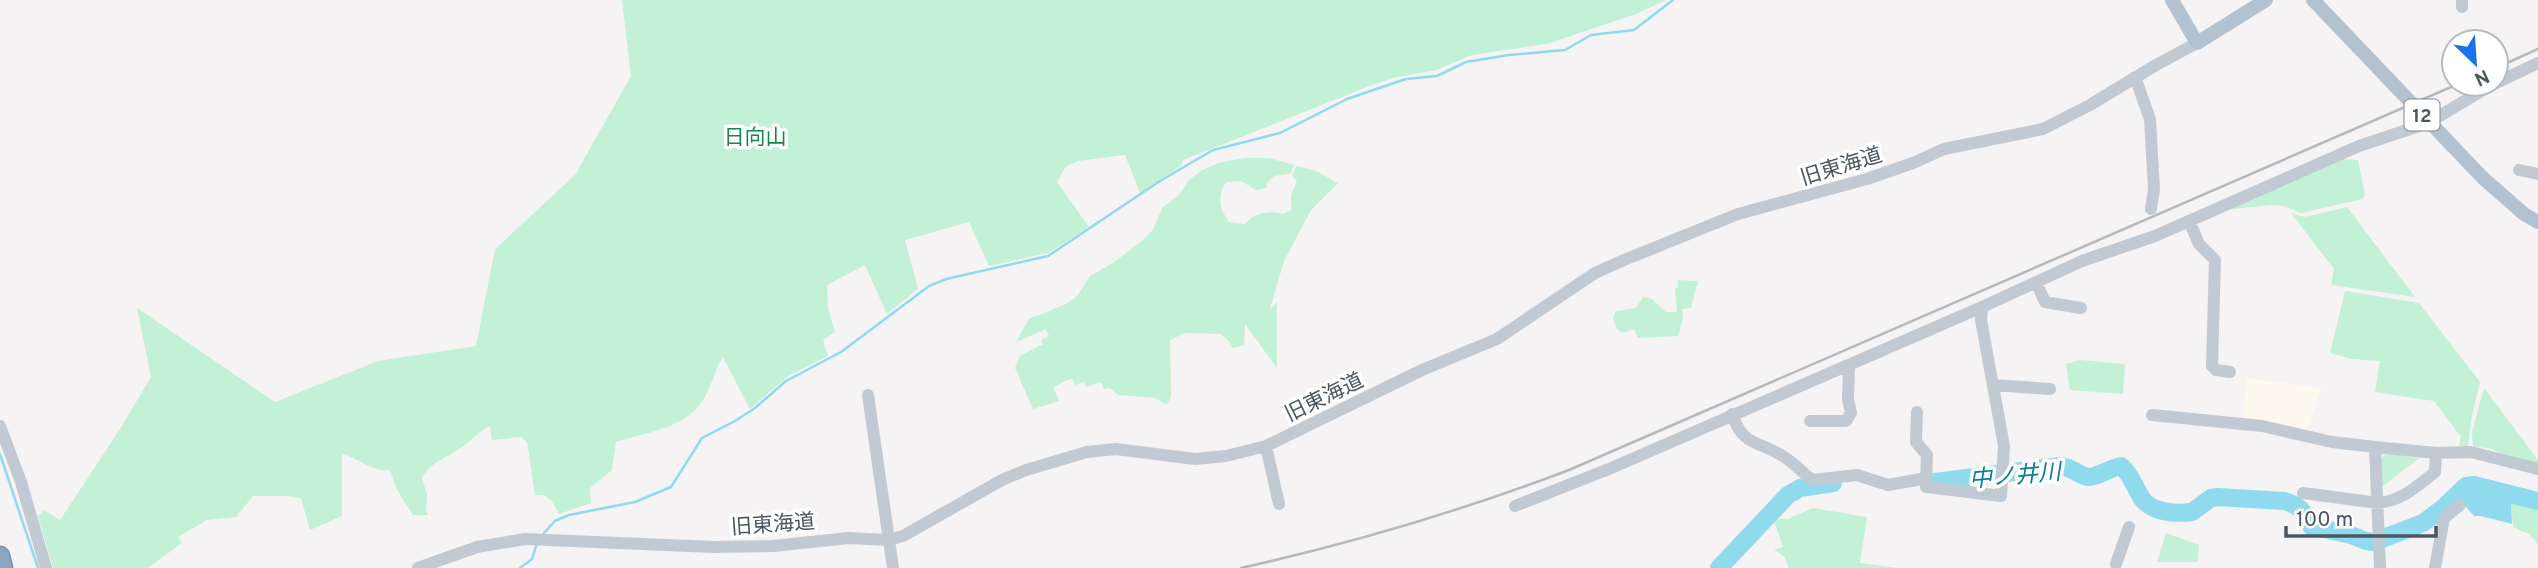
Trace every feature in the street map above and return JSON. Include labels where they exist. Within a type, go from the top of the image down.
[{"type":"highway","points":[[0,556],[3,568]]},
{"type":"main road","points":[[2172,0],[2197,43],[2266,0]]},
{"type":"main road","name":"12","points":[[2313,0],[2483,178],[2538,222]]},
{"type":"street","name":"旧東海道","points":[[418,568],[449,562],[503,541],[535,539],[713,547],[773,546],[849,538],[888,540],[903,536],[983,489],[1014,475],[1087,452],[1116,449],[1195,459],[1266,446],[1422,370],[1497,339],[1595,273],[1687,233],[1738,214],[1890,171],[1960,144],[2043,129],[2197,43]]},
{"type":"street","points":[[2510,76],[2538,63]]},
{"type":"street","points":[[2135,77],[2150,119],[2154,189],[2151,209]]},
{"type":"street","points":[[1515,506],[1609,469],[2092,257],[2155,236],[2358,146],[2428,123],[2470,98]]},
{"type":"street","points":[[2519,170],[2538,174]]},
{"type":"street","points":[[2189,221],[2199,244],[2215,260],[2212,366],[2216,370],[2231,372]]},
{"type":"street","points":[[2036,282],[2045,302],[2081,308]]},
{"type":"street","points":[[1917,412],[1916,442],[1927,455],[1926,487],[2001,496],[2004,446],[1981,320],[1982,307]]},
{"type":"street","points":[[1810,421],[1846,421],[1851,413],[1848,399],[1849,365]]},
{"type":"street","points":[[1993,385],[2050,389]]},
{"type":"street","points":[[868,395],[893,568]]},
{"type":"street","points":[[1732,414],[1740,433],[1754,443],[1783,455],[1812,480],[1857,475],[1888,485],[1927,478]]},
{"type":"street","points":[[2152,415],[2262,426],[2332,442],[2375,447],[2436,453],[2471,452],[2538,469]]},
{"type":"street","points":[[0,426],[21,482],[46,568]]},
{"type":"street","points":[[1266,446],[1279,503]]},
{"type":"street","points":[[2375,447],[2380,568]]},
{"type":"street","points":[[2303,493],[2378,503],[2405,495],[2435,472],[2436,453]]},
{"type":"street","points":[[2435,568],[2444,518],[2460,505]]},
{"type":"street","points":[[2116,564],[2129,527]]},
{"type":"shaded area","points":[[2246,378],[2322,388],[2306,431],[2243,420]]},
{"type":"green space","name":"日向山","points":[[622,0],[1666,0],[1636,14],[1547,44],[1472,55],[1436,70],[1372,85],[1183,160],[1182,165],[1140,193],[1125,155],[1078,161],[1065,167],[1057,182],[1089,227],[1048,253],[989,266],[969,222],[905,240],[918,289],[887,314],[865,265],[827,285],[828,308],[835,332],[823,340],[828,356],[788,376],[750,409],[723,357],[705,397],[688,416],[666,427],[616,442],[612,470],[590,488],[591,503],[559,514],[552,501],[544,495],[535,495],[527,442],[521,437],[492,440],[490,426],[434,464],[422,478],[427,494],[428,515],[413,515],[397,490],[390,470],[372,467],[342,454],[342,516],[310,530],[301,498],[253,496],[236,517],[207,520],[178,537],[182,543],[148,568],[53,568],[38,516],[44,510],[60,520],[151,377],[137,308],[275,402],[378,361],[476,346],[495,249],[575,175],[631,76]]},
{"type":"green space","points":[[1245,158],[1269,158],[1294,165],[1290,174],[1274,176],[1267,183],[1267,188],[1256,190],[1241,181],[1226,182],[1220,202],[1229,222],[1245,224],[1262,213],[1283,214],[1291,210],[1291,195],[1297,181],[1292,175],[1297,166],[1316,171],[1338,183],[1311,210],[1284,261],[1270,309],[1277,302],[1277,368],[1245,324],[1244,345],[1233,348],[1221,334],[1185,333],[1170,340],[1171,396],[1167,405],[1155,398],[1118,395],[1110,388],[1104,389],[1101,382],[1086,387],[1084,382],[1075,385],[1072,378],[1053,387],[1059,401],[1033,409],[1015,368],[1020,356],[1043,344],[1041,340],[1049,336],[1046,329],[1016,342],[1029,319],[1066,304],[1077,296],[1090,276],[1113,263],[1143,240],[1153,230],[1162,208],[1179,195],[1189,180],[1201,171],[1218,163]]},
{"type":"green space","points":[[2339,159],[2358,160],[2365,195],[2362,199],[2301,213],[2284,206],[2271,205],[2225,210]]},
{"type":"green space","points":[[2347,207],[2415,297],[2331,285],[2334,269],[2291,213],[2304,217]]},
{"type":"green space","points":[[1678,280],[1698,281],[1691,308],[1682,309],[1683,319],[1678,336],[1638,338],[1634,329],[1622,333],[1616,328],[1613,318],[1616,311],[1636,308],[1643,297],[1652,299],[1666,312],[1677,312],[1675,289],[1678,287]]},
{"type":"green space","points":[[2345,291],[2419,303],[2480,382],[2468,446],[2459,446],[2461,437],[2434,401],[2375,392],[2380,361],[2352,359],[2330,353]]},
{"type":"green space","points":[[2080,360],[2125,364],[2123,394],[2070,390],[2066,364]]},
{"type":"green space","points":[[2484,388],[2538,463],[2510,458],[2492,449],[2473,446],[2472,432]]},
{"type":"green space","points":[[2387,453],[2419,458],[2382,487],[2380,459]]},
{"type":"green space","points":[[2511,501],[2538,505],[2538,544],[2529,534],[2513,527]]},
{"type":"green space","points":[[1813,508],[1867,517],[1860,563],[1898,568],[1789,568],[1784,556],[1774,550],[1783,547],[1773,518],[1788,519]]},
{"type":"green space","points":[[2166,533],[2199,545],[2198,562],[2157,562]]},
{"type":"water","points":[[2468,490],[2511,501],[2512,524],[2474,516],[2458,498]]},
{"type":"waterway","points":[[544,533],[555,521],[569,515],[635,502],[671,487],[702,438],[755,408],[786,381],[841,352],[929,286],[946,279],[1048,256],[1160,181],[1213,150],[1280,133],[1347,99],[1406,79],[1437,76],[1466,62],[1565,50],[1591,35],[1634,30],[1673,0]]},
{"type":"waterway","points":[[0,454],[38,568]]},
{"type":"waterway","name":"中ノ井川","points":[[1935,482],[2061,466],[2088,477],[2121,466],[2143,500],[2159,510],[2173,513],[2192,512],[2211,498],[2218,497],[2284,501],[2301,510],[2311,526],[2374,542],[2423,523],[2466,486],[2474,485],[2538,501]]},
{"type":"waterway","name":"中ノ井川","points":[[1719,568],[1788,495],[1800,488],[1833,483]]},
{"type":"waterway","points":[[520,568],[532,559],[537,543]]},
{"type":"railway","points":[[2510,62],[2538,49]]},
{"type":"railway","points":[[1241,568],[1406,525],[1569,470],[2440,92]]}]
